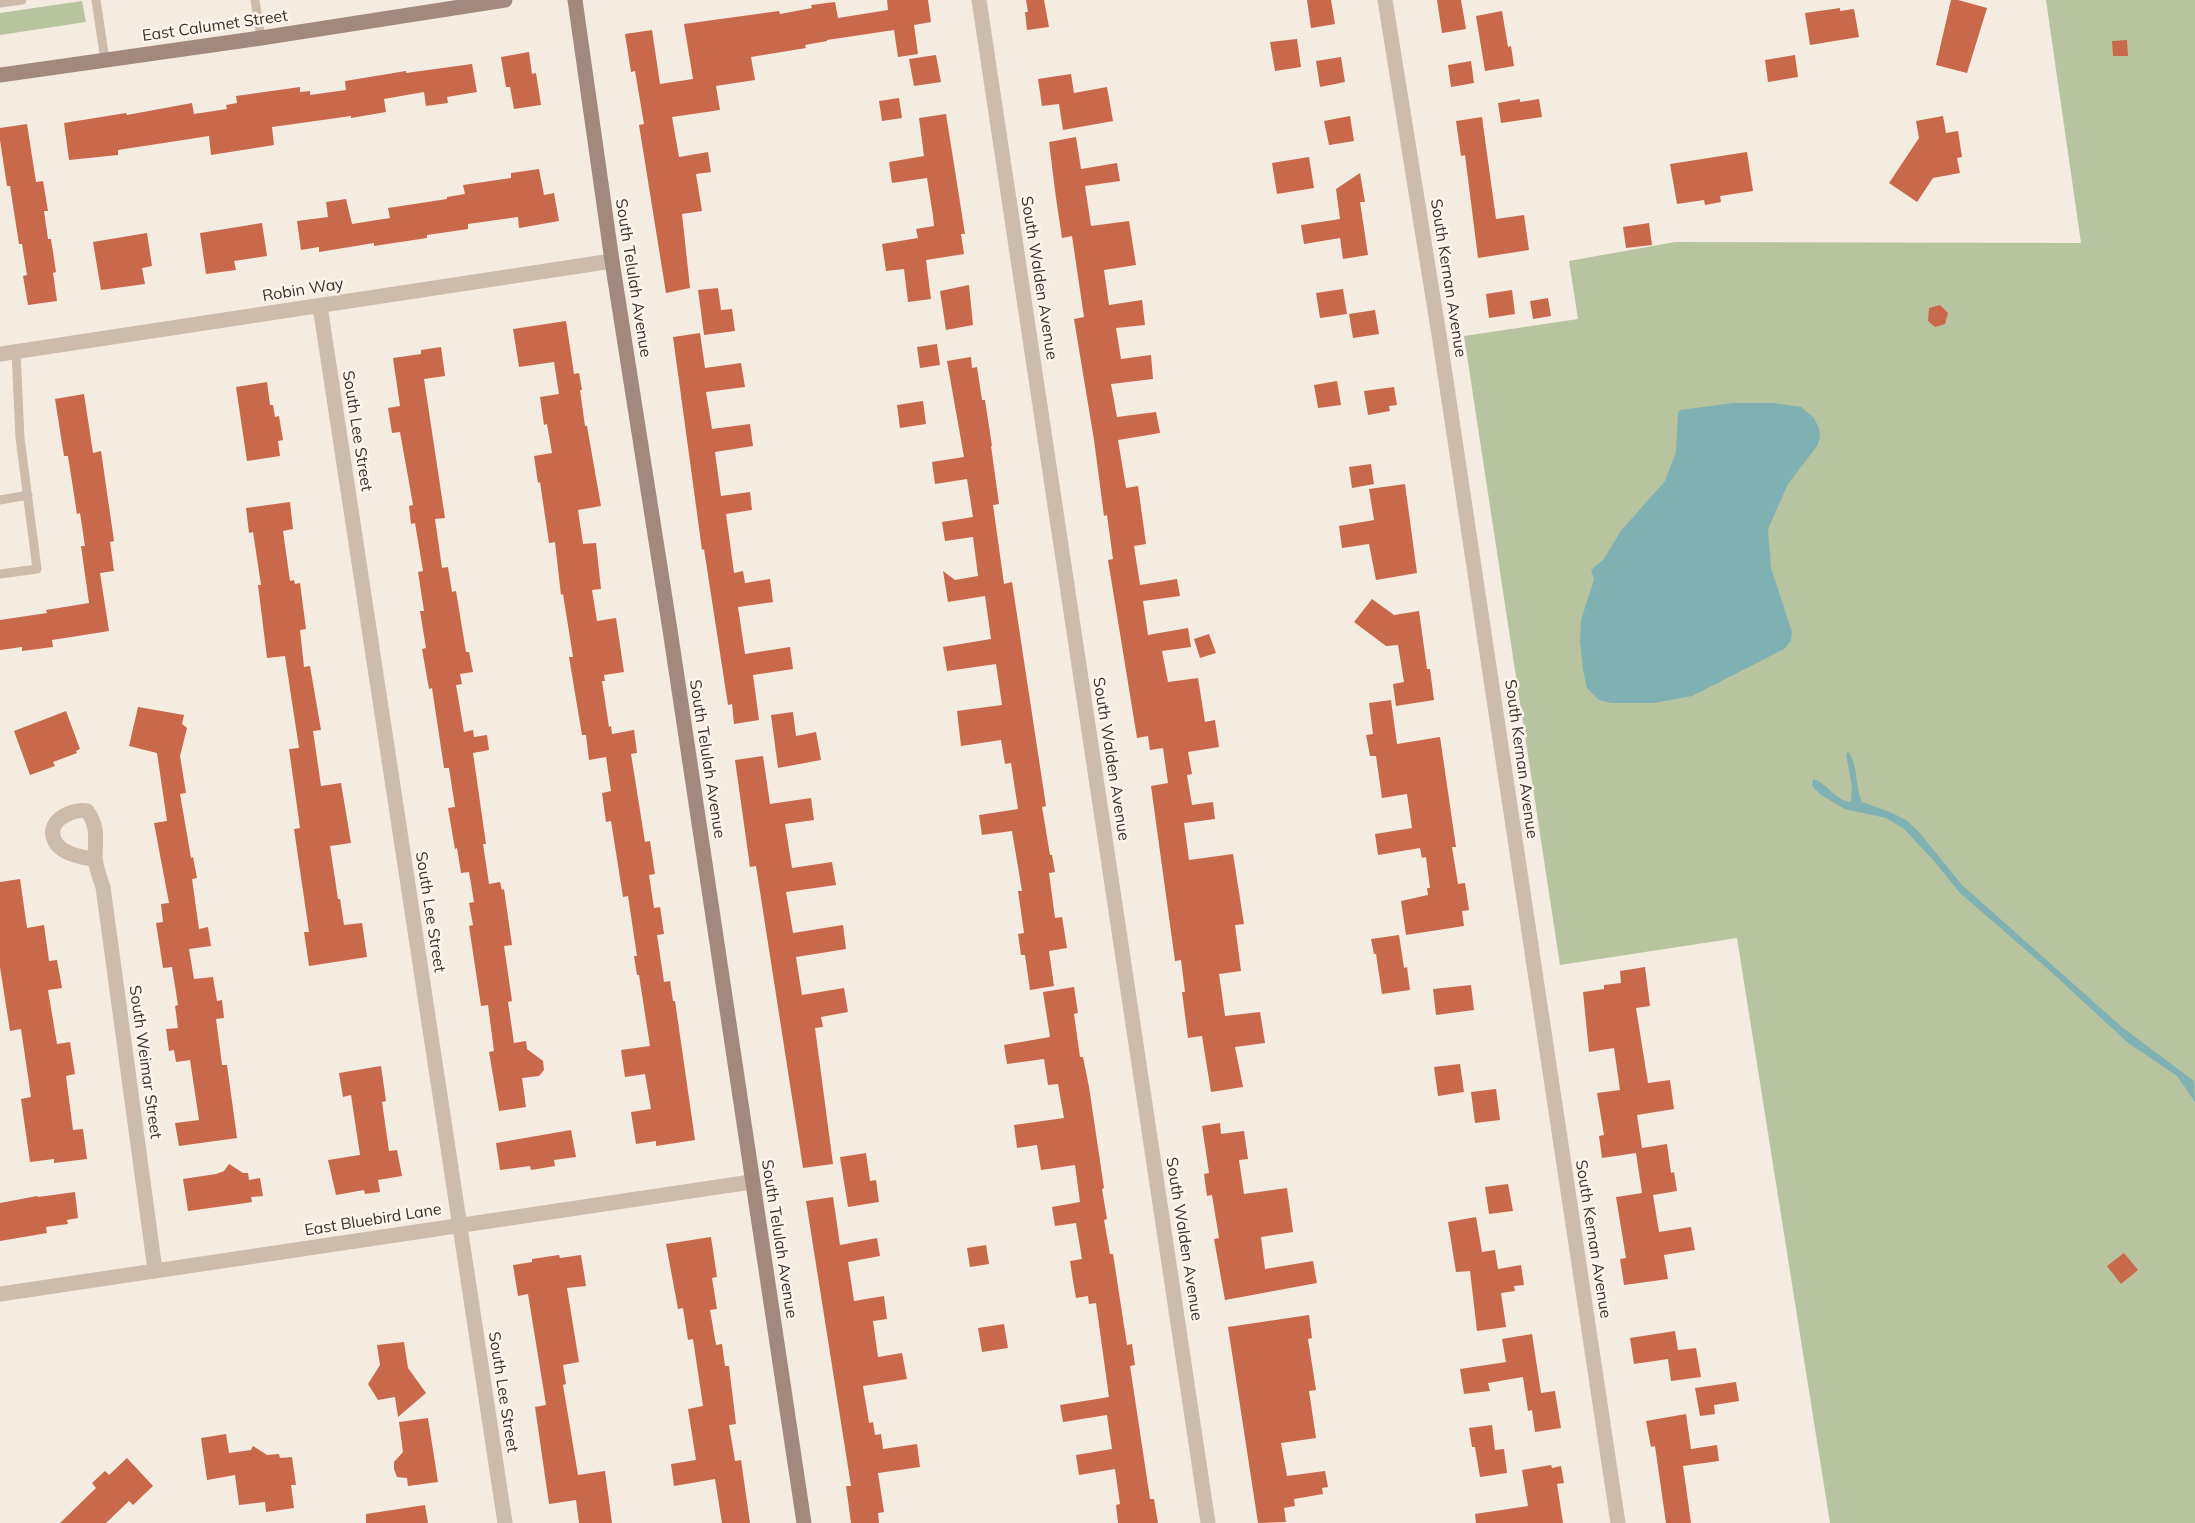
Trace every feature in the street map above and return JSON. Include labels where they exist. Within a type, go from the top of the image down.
[{"type":"street","name":"East Calumet Street","points":[[0,75],[505,0]]},
{"type":"street","name":"South Telulah Avenue","points":[[575,0],[612,261],[670,630],[751,1182],[804,1523]]},
{"type":"street","name":"South Walden Avenue","points":[[979,0],[1208,1523]]},
{"type":"street","name":"South Kernan Avenue","points":[[1385,0],[1440,341],[1618,1523]]},
{"type":"street","name":"Robin Way","points":[[0,354],[612,261]]},
{"type":"street","name":"South Lee Street","points":[[320,306],[504,1523]]},
{"type":"street","name":"South Weimar Street","points":[[95,860],[103,887],[155,1270]]},
{"type":"street","name":"East Bluebird Lane","points":[[0,1294],[751,1182]]},
{"type":"lane","points":[[0,3],[22,0]]},
{"type":"lane","points":[[96,0],[105,60]]},
{"type":"lane","points":[[255,0],[261,38]]},
{"type":"lane","points":[[0,574],[37,569],[20,438],[16,352]]},
{"type":"lane","points":[[0,500],[28,495]]},
{"type":"green space","points":[[2046,0],[2195,0],[2195,1523],[1830,1523],[1737,938],[1560,965],[1464,336],[1578,319],[1569,261],[1675,242],[2081,243]]},
{"type":"green space","points":[[82,1],[86,22],[0,35],[0,13]]},
{"type":"water","points":[[1733,403],[1774,403],[1801,407],[1814,418],[1819,428],[1820,438],[1817,446],[1788,484],[1768,529],[1771,568],[1792,632],[1791,641],[1784,649],[1692,696],[1654,703],[1611,703],[1599,700],[1587,688],[1580,641],[1581,620],[1594,579],[1591,570],[1604,559],[1620,532],[1665,481],[1676,452],[1678,412]]},
{"type":"water","points":[[1848,752],[1853,762],[1862,802],[1906,820],[1919,832],[1962,885],[2123,1028],[2194,1081],[2195,1102],[2177,1076],[2127,1042],[1960,893],[1903,828],[1886,818],[1845,809],[1821,795],[1812,786],[1813,779],[1823,784],[1840,799],[1851,802],[1852,786],[1846,754]]},
{"type":"building","points":[[887,0],[928,0],[931,22],[914,25],[918,54],[898,57],[894,30],[827,40],[805,45],[806,48],[751,57],[755,80],[716,86],[720,110],[672,117],[679,157],[708,152],[711,172],[696,174],[702,211],[682,214],[690,288],[666,293],[639,125],[644,124],[635,71],[631,72],[625,34],[652,30],[660,84],[693,79],[684,24],[779,11],[780,14],[812,8],[811,5],[835,2],[838,18],[888,10]]},
{"type":"building","points":[[1026,0],[1044,0],[1049,27],[1027,30]]},
{"type":"building","points":[[1307,0],[1331,0],[1335,24],[1311,28]]},
{"type":"building","points":[[1437,0],[1461,0],[1466,29],[1442,33]]},
{"type":"building","points":[[1951,0],[1987,8],[1967,73],[1936,65]]},
{"type":"building","points":[[1840,8],[1840,11],[1854,9],[1859,37],[1810,45],[1805,13]]},
{"type":"building","points":[[1502,11],[1508,47],[1511,46],[1514,66],[1485,71],[1476,16]]},
{"type":"building","points":[[1297,39],[1301,67],[1275,71],[1270,42]]},
{"type":"building","points":[[2127,40],[2128,56],[2113,56],[2112,41]]},
{"type":"building","points":[[529,52],[532,74],[536,73],[541,105],[514,109],[510,87],[506,87],[501,57]]},
{"type":"building","points":[[936,55],[941,82],[914,86],[909,59]]},
{"type":"building","points":[[1795,55],[1798,77],[1768,82],[1765,60]]},
{"type":"building","points":[[1341,57],[1345,82],[1320,87],[1316,61]]},
{"type":"building","points":[[1471,61],[1474,83],[1451,87],[1448,65]]},
{"type":"building","points":[[472,64],[477,92],[447,97],[448,103],[426,106],[424,92],[384,99],[386,112],[272,127],[274,145],[211,155],[209,136],[118,150],[118,155],[69,160],[64,123],[126,113],[127,115],[192,103],[194,114],[227,109],[226,105],[237,103],[236,96],[300,87],[300,92],[310,91],[310,95],[346,90],[345,81],[406,71],[406,73]]},
{"type":"building","points":[[1071,74],[1074,93],[1107,87],[1113,121],[1063,130],[1059,104],[1042,106],[1038,79]]},
{"type":"building","points":[[899,98],[902,118],[882,121],[879,101]]},
{"type":"building","points":[[1520,99],[1520,102],[1539,99],[1542,117],[1501,123],[1498,103]]},
{"type":"building","points":[[946,114],[965,234],[961,234],[964,254],[926,260],[931,299],[908,302],[904,269],[886,271],[882,244],[918,238],[916,229],[934,226],[933,216],[927,178],[892,183],[889,162],[924,156],[919,118]]},
{"type":"building","points":[[1350,116],[1354,141],[1329,145],[1324,121]]},
{"type":"building","points":[[1943,116],[1946,133],[1958,131],[1962,157],[1957,158],[1960,173],[1933,178],[1917,202],[1889,183],[1919,138],[1916,121]]},
{"type":"building","points":[[1482,117],[1496,219],[1524,215],[1529,250],[1478,258],[1465,155],[1461,156],[1456,121]]},
{"type":"building","points":[[27,124],[36,182],[43,181],[48,211],[44,211],[56,272],[53,273],[57,301],[28,305],[23,276],[27,275],[22,244],[19,244],[0,140],[0,128]]},
{"type":"building","points":[[1076,137],[1081,169],[1117,163],[1120,181],[1085,186],[1091,226],[1129,221],[1136,265],[1104,270],[1109,305],[1142,300],[1145,325],[1116,328],[1121,359],[1151,355],[1153,379],[1111,384],[1117,417],[1156,412],[1160,433],[1118,440],[1126,488],[1138,486],[1146,544],[1134,546],[1140,585],[1177,579],[1180,596],[1143,601],[1148,635],[1188,628],[1191,647],[1162,651],[1168,682],[1198,678],[1205,722],[1215,720],[1219,747],[1188,752],[1192,774],[1187,775],[1192,805],[1213,802],[1215,819],[1184,823],[1189,860],[1233,854],[1244,924],[1235,925],[1241,971],[1219,974],[1225,1016],[1260,1012],[1265,1043],[1235,1047],[1243,1087],[1211,1092],[1202,1036],[1188,1038],[1182,992],[1185,992],[1181,960],[1175,961],[1151,786],[1168,783],[1163,748],[1150,750],[1148,736],[1137,738],[1108,560],[1113,559],[1107,515],[1104,516],[1074,319],[1084,317],[1072,236],[1062,238],[1049,142]]},
{"type":"building","points":[[1747,152],[1753,191],[1720,196],[1721,202],[1705,205],[1704,200],[1677,204],[1670,164]]},
{"type":"building","points":[[1309,157],[1314,188],[1277,194],[1272,163]]},
{"type":"building","points":[[539,169],[544,195],[554,193],[559,221],[519,228],[518,217],[468,224],[468,229],[427,235],[427,238],[374,246],[374,243],[319,252],[319,247],[301,250],[297,221],[328,217],[326,202],[346,199],[352,224],[390,218],[388,208],[465,194],[463,185],[511,178],[511,173]]},
{"type":"building","points":[[1360,173],[1365,202],[1360,202],[1368,255],[1343,259],[1340,238],[1304,244],[1301,225],[1340,219],[1336,189]]},
{"type":"building","points":[[262,223],[267,256],[234,261],[236,270],[206,274],[200,233]]},
{"type":"building","points":[[1649,223],[1652,245],[1626,248],[1623,227]]},
{"type":"building","points":[[147,233],[152,266],[142,268],[145,284],[101,290],[93,242]]},
{"type":"building","points":[[969,285],[973,325],[946,330],[940,291]]},
{"type":"building","points":[[718,288],[721,310],[732,309],[735,331],[704,335],[698,290]]},
{"type":"building","points":[[1343,289],[1347,314],[1320,318],[1316,293]]},
{"type":"building","points":[[1512,290],[1515,314],[1489,318],[1486,294]]},
{"type":"building","points":[[1548,298],[1551,316],[1533,319],[1530,301]]},
{"type":"building","points":[[1940,305],[1948,313],[1945,324],[1935,327],[1928,321],[1929,308]]},
{"type":"building","points":[[1375,310],[1379,334],[1353,338],[1349,314]]},
{"type":"building","points":[[566,321],[574,374],[579,373],[585,426],[587,426],[601,506],[578,510],[583,544],[596,543],[601,589],[592,590],[597,621],[616,618],[624,672],[604,675],[605,681],[602,681],[609,727],[611,726],[612,734],[634,730],[637,753],[631,754],[645,842],[650,841],[655,874],[649,875],[654,908],[660,907],[664,934],[657,935],[664,982],[670,981],[673,1001],[675,1001],[695,1140],[656,1146],[656,1141],[636,1144],[631,1112],[651,1109],[645,1074],[625,1077],[621,1050],[650,1046],[634,956],[637,956],[628,896],[623,897],[611,821],[606,822],[602,793],[611,791],[606,757],[589,760],[586,735],[582,735],[569,657],[573,657],[563,594],[561,595],[555,542],[549,543],[534,456],[552,453],[547,424],[544,425],[540,397],[559,394],[554,362],[519,367],[513,329]]},
{"type":"building","points":[[700,333],[705,368],[741,363],[745,387],[706,392],[712,429],[750,424],[753,446],[715,452],[721,496],[750,492],[752,510],[726,514],[734,573],[743,571],[745,583],[770,579],[773,602],[738,607],[745,654],[790,647],[793,669],[753,675],[759,720],[734,724],[732,704],[728,705],[704,549],[702,550],[673,337]]},
{"type":"building","points":[[937,344],[940,365],[920,368],[917,347]]},
{"type":"building","points":[[441,347],[445,376],[424,379],[445,518],[435,519],[442,568],[448,567],[452,592],[456,591],[466,652],[469,652],[473,672],[460,674],[462,684],[456,685],[464,732],[473,730],[474,737],[487,735],[489,750],[473,753],[486,844],[483,844],[489,884],[500,882],[502,890],[504,889],[512,945],[504,946],[512,1001],[508,1002],[514,1043],[526,1041],[527,1049],[543,1061],[544,1070],[539,1076],[522,1078],[526,1107],[499,1111],[489,1052],[494,1051],[488,1005],[481,1006],[469,926],[473,925],[469,903],[474,902],[469,872],[461,873],[457,848],[455,849],[448,808],[455,807],[449,768],[444,768],[432,688],[429,689],[422,649],[426,648],[420,611],[424,611],[418,572],[423,571],[415,523],[411,524],[409,506],[413,505],[400,432],[392,433],[388,408],[400,406],[393,358],[421,354],[421,350]]},
{"type":"building","points":[[971,357],[972,368],[977,367],[982,400],[985,400],[999,504],[993,505],[1004,584],[1012,582],[1046,806],[1042,807],[1055,872],[1049,873],[1055,918],[1062,917],[1067,948],[1049,951],[1054,986],[1030,990],[1025,955],[1021,955],[1018,934],[1024,933],[1018,891],[1022,891],[1012,831],[982,835],[979,815],[1018,809],[1011,763],[1005,764],[1001,740],[961,746],[957,711],[1002,705],[996,664],[947,671],[943,647],[991,639],[985,596],[948,602],[943,571],[955,580],[978,576],[973,537],[945,541],[942,522],[973,517],[967,479],[935,484],[932,462],[964,457],[947,361]]},
{"type":"building","points":[[1337,381],[1341,405],[1318,408],[1314,385]]},
{"type":"building","points":[[267,382],[270,405],[273,405],[275,417],[279,416],[283,440],[278,441],[280,456],[247,461],[236,387]]},
{"type":"building","points":[[1394,387],[1397,405],[1389,406],[1390,411],[1368,415],[1364,391]]},
{"type":"building","points":[[84,394],[93,453],[101,451],[114,541],[110,542],[114,571],[100,573],[109,631],[52,640],[53,647],[22,651],[22,647],[0,650],[0,620],[47,613],[46,610],[89,603],[81,546],[85,546],[80,513],[77,514],[68,456],[64,456],[55,399]]},
{"type":"building","points":[[923,401],[926,424],[900,428],[897,405]]},
{"type":"building","points":[[1371,464],[1374,484],[1352,488],[1349,467]]},
{"type":"building","points":[[1405,484],[1417,573],[1376,580],[1369,544],[1342,548],[1339,526],[1374,520],[1369,489]]},
{"type":"building","points":[[290,502],[293,529],[283,531],[290,581],[294,580],[295,584],[300,583],[306,629],[300,630],[304,667],[310,666],[321,730],[313,731],[321,786],[341,783],[351,843],[330,846],[338,899],[340,899],[344,925],[362,923],[367,957],[309,966],[304,932],[309,932],[294,829],[300,828],[289,749],[299,748],[285,656],[267,658],[258,585],[261,585],[253,532],[249,533],[246,508]]},
{"type":"building","points":[[1372,599],[1394,615],[1419,611],[1434,700],[1396,706],[1393,684],[1404,682],[1398,645],[1386,646],[1354,622]]},
{"type":"building","points":[[1209,634],[1216,653],[1200,658],[1194,639]]},
{"type":"building","points":[[1391,700],[1397,744],[1440,737],[1456,847],[1452,847],[1458,884],[1465,883],[1469,910],[1462,911],[1464,926],[1406,935],[1401,901],[1428,895],[1427,888],[1430,888],[1426,857],[1422,858],[1420,848],[1378,855],[1375,834],[1412,828],[1407,794],[1382,798],[1376,756],[1370,756],[1366,735],[1373,734],[1369,703]]},
{"type":"building","points":[[138,707],[184,715],[182,724],[187,728],[180,756],[186,793],[180,794],[191,858],[193,857],[197,878],[192,879],[199,929],[208,927],[211,946],[189,949],[194,979],[213,977],[217,1001],[222,1000],[224,1018],[216,1019],[222,1065],[227,1065],[237,1138],[179,1146],[175,1123],[199,1120],[190,1060],[176,1062],[174,1050],[169,1051],[166,1029],[178,1028],[175,1006],[178,1005],[172,967],[163,968],[156,923],[163,922],[161,904],[169,903],[154,823],[167,821],[157,753],[129,746]]},
{"type":"building","points":[[66,711],[80,749],[76,751],[77,753],[53,762],[55,766],[30,775],[14,731]]},
{"type":"building","points":[[793,712],[796,736],[816,732],[821,760],[778,768],[771,715]]},
{"type":"building","points":[[763,756],[770,804],[811,798],[814,820],[785,824],[792,868],[832,862],[836,885],[786,892],[793,933],[843,925],[846,949],[796,957],[802,995],[844,988],[848,1012],[821,1017],[823,1027],[815,1028],[833,1164],[803,1168],[756,866],[750,867],[735,760]]},
{"type":"building","points":[[20,879],[27,928],[44,925],[49,961],[57,960],[62,988],[48,990],[57,1044],[70,1042],[75,1074],[66,1076],[73,1130],[83,1129],[87,1159],[54,1163],[54,1159],[30,1162],[21,1099],[31,1097],[21,1029],[10,1031],[0,967],[0,882]]},
{"type":"building","points":[[1399,935],[1410,990],[1382,994],[1376,954],[1374,954],[1371,939]]},
{"type":"building","points":[[1645,967],[1650,1006],[1636,1008],[1648,1083],[1670,1080],[1674,1109],[1637,1115],[1642,1148],[1667,1144],[1671,1173],[1674,1172],[1677,1191],[1653,1195],[1659,1232],[1691,1227],[1695,1250],[1664,1255],[1668,1279],[1624,1285],[1620,1259],[1626,1258],[1616,1197],[1642,1193],[1636,1153],[1602,1158],[1599,1136],[1604,1135],[1597,1093],[1620,1090],[1614,1048],[1589,1052],[1583,992],[1604,989],[1604,985],[1621,983],[1620,971]]},
{"type":"building","points":[[1471,985],[1474,1010],[1436,1015],[1433,989]]},
{"type":"building","points":[[1074,987],[1078,1013],[1074,1014],[1080,1057],[1083,1057],[1089,1087],[1104,1188],[1102,1189],[1107,1219],[1104,1220],[1110,1254],[1113,1254],[1127,1345],[1132,1344],[1135,1365],[1130,1366],[1150,1499],[1154,1499],[1158,1523],[1118,1523],[1116,1505],[1120,1504],[1115,1469],[1079,1475],[1076,1455],[1112,1449],[1107,1415],[1063,1422],[1060,1405],[1109,1397],[1096,1303],[1089,1304],[1088,1296],[1076,1298],[1070,1261],[1082,1259],[1076,1223],[1055,1226],[1052,1207],[1080,1202],[1075,1165],[1041,1170],[1037,1145],[1017,1148],[1014,1125],[1064,1118],[1058,1084],[1048,1085],[1044,1059],[1007,1064],[1004,1045],[1050,1037],[1043,992]]},
{"type":"building","points":[[1460,1064],[1464,1092],[1438,1096],[1434,1067]]},
{"type":"building","points":[[381,1066],[386,1101],[382,1102],[389,1151],[397,1150],[402,1176],[378,1180],[380,1192],[365,1194],[364,1190],[336,1195],[328,1160],[360,1155],[351,1095],[343,1097],[339,1073]]},
{"type":"building","points":[[1496,1089],[1500,1120],[1475,1123],[1471,1092]]},
{"type":"building","points":[[1220,1123],[1221,1134],[1244,1131],[1248,1159],[1239,1160],[1244,1194],[1287,1188],[1293,1232],[1261,1237],[1265,1269],[1313,1261],[1317,1283],[1225,1300],[1214,1239],[1219,1238],[1212,1195],[1207,1196],[1204,1174],[1209,1173],[1202,1126]]},
{"type":"building","points":[[571,1130],[576,1157],[554,1160],[555,1166],[531,1170],[530,1166],[500,1170],[496,1143]]},
{"type":"building","points":[[866,1153],[870,1181],[876,1180],[879,1202],[848,1207],[840,1157]]},
{"type":"building","points":[[229,1164],[243,1173],[248,1173],[249,1180],[260,1178],[263,1196],[251,1197],[252,1202],[188,1211],[183,1179],[216,1174],[224,1171]]},
{"type":"building","points":[[1508,1184],[1513,1211],[1489,1214],[1485,1187]]},
{"type":"building","points":[[75,1192],[78,1218],[67,1220],[68,1224],[46,1227],[47,1233],[0,1241],[0,1203]]},
{"type":"building","points":[[833,1197],[840,1245],[877,1238],[880,1256],[848,1262],[854,1301],[884,1296],[887,1319],[873,1321],[878,1357],[902,1353],[907,1379],[863,1386],[869,1423],[873,1422],[875,1435],[881,1434],[883,1449],[917,1444],[920,1467],[878,1473],[884,1512],[878,1513],[879,1523],[851,1523],[846,1486],[851,1486],[806,1201]]},
{"type":"building","points":[[1476,1217],[1482,1252],[1495,1250],[1498,1269],[1521,1265],[1524,1285],[1514,1286],[1515,1291],[1501,1293],[1506,1327],[1477,1331],[1470,1271],[1456,1272],[1448,1222]]},
{"type":"building","points":[[711,1237],[717,1277],[712,1278],[717,1309],[710,1310],[716,1345],[722,1344],[725,1366],[729,1366],[736,1424],[729,1425],[735,1461],[741,1460],[750,1523],[722,1523],[715,1479],[674,1486],[671,1464],[696,1460],[688,1409],[703,1406],[693,1339],[688,1340],[683,1308],[678,1309],[666,1244]]},
{"type":"building","points":[[986,1245],[989,1264],[970,1267],[967,1248]]},
{"type":"building","points":[[2124,1253],[2138,1270],[2121,1284],[2107,1266]]},
{"type":"building","points":[[559,1255],[560,1258],[581,1255],[586,1286],[567,1288],[579,1362],[563,1365],[566,1384],[563,1385],[578,1475],[605,1471],[612,1523],[579,1523],[576,1500],[549,1504],[535,1407],[546,1405],[528,1294],[518,1296],[513,1265],[532,1262],[532,1259]]},
{"type":"building","points":[[1309,1315],[1312,1338],[1308,1339],[1316,1390],[1309,1391],[1316,1438],[1281,1443],[1287,1476],[1325,1471],[1328,1487],[1322,1488],[1323,1494],[1294,1499],[1295,1506],[1284,1508],[1286,1522],[1258,1523],[1228,1327]]},
{"type":"building","points":[[1004,1324],[1008,1348],[982,1352],[978,1328]]},
{"type":"building","points":[[1675,1331],[1678,1350],[1696,1348],[1701,1377],[1671,1381],[1668,1359],[1634,1364],[1630,1338]]},
{"type":"building","points":[[1532,1334],[1541,1393],[1555,1391],[1561,1428],[1535,1432],[1532,1410],[1528,1411],[1523,1377],[1488,1383],[1490,1391],[1464,1394],[1460,1369],[1506,1362],[1502,1339]]},
{"type":"building","points":[[404,1342],[408,1368],[426,1393],[398,1417],[395,1397],[378,1400],[368,1384],[380,1365],[377,1345]]},
{"type":"building","points":[[1736,1382],[1739,1401],[1714,1405],[1715,1414],[1700,1416],[1695,1388]]},
{"type":"building","points":[[1686,1414],[1691,1449],[1717,1445],[1719,1461],[1683,1466],[1691,1523],[1666,1523],[1655,1446],[1651,1447],[1646,1421]]},
{"type":"building","points":[[428,1418],[438,1482],[408,1486],[407,1478],[397,1477],[394,1469],[394,1462],[403,1452],[399,1422]]},
{"type":"building","points":[[1492,1425],[1495,1450],[1504,1449],[1507,1473],[1480,1477],[1469,1428]]},
{"type":"building","points":[[226,1434],[229,1453],[251,1450],[253,1446],[267,1455],[279,1454],[280,1458],[292,1457],[296,1485],[291,1485],[294,1508],[266,1512],[265,1502],[239,1505],[235,1475],[207,1480],[201,1438]]},
{"type":"building","points":[[127,1458],[153,1486],[133,1505],[129,1501],[106,1523],[60,1523],[96,1488],[92,1483],[105,1471],[109,1475]]},
{"type":"building","points":[[1551,1465],[1552,1468],[1561,1466],[1564,1483],[1557,1484],[1563,1523],[1476,1523],[1475,1514],[1528,1506],[1522,1470]]},
{"type":"building","points":[[425,1505],[428,1523],[366,1523],[366,1514]]}]
